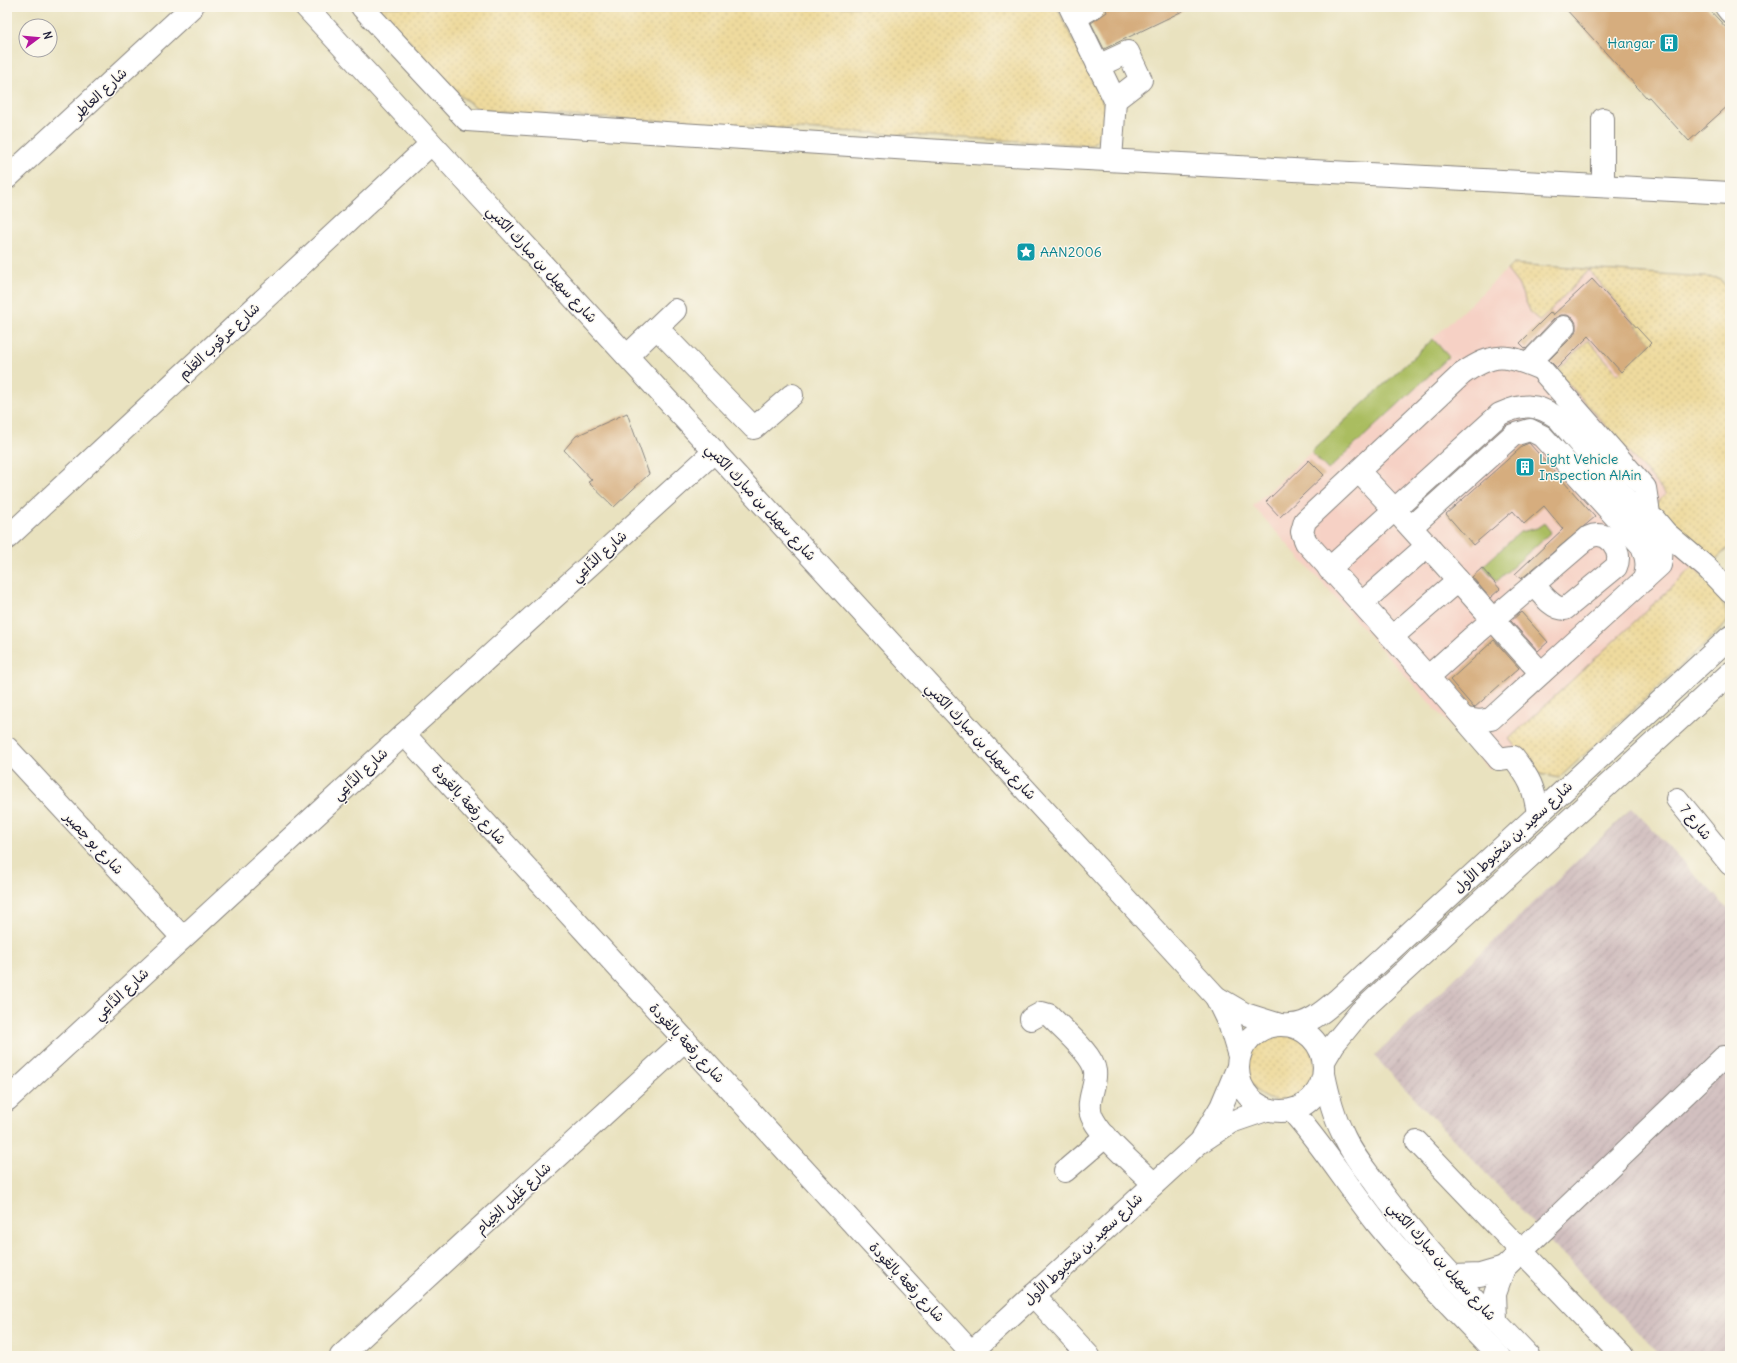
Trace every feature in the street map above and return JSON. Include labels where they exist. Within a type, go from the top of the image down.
[{"type":"street","name":"شارع العاطِر","points":[[7,178],[192,7]]},
{"type":"street","name":"شارع سهيل بن مبارك الكتبي","points":[[306,7],[1216,997],[1230,1026],[1238,1062]]},
{"type":"street","points":[[362,7],[467,120],[972,153],[1603,186],[1727,190]]},
{"type":"street","points":[[1726,7],[1730,12]]},
{"type":"street","points":[[1079,11],[1098,66],[1115,100],[1111,160]]},
{"type":"street","points":[[1098,66],[1128,52],[1140,80],[1115,100]]},
{"type":"street","points":[[1603,119],[1603,186]]},
{"type":"street","name":"شارع عرقوب العَلَم","points":[[7,538],[431,144]]},
{"type":"street","points":[[627,356],[675,310]]},
{"type":"street","points":[[1532,362],[1564,327]]},
{"type":"street","points":[[657,328],[754,428],[792,395]]},
{"type":"street","points":[[1499,759],[1428,677],[1325,563],[1312,541],[1312,528],[1462,374],[1479,362],[1492,358],[1506,357],[1532,362],[1645,488],[1649,514]]},
{"type":"street","points":[[1362,475],[1469,382],[1484,372],[1506,368],[1534,378],[1666,533],[1707,568],[1730,592]]},
{"type":"street","points":[[1325,563],[1403,518],[1513,435],[1530,430],[1542,436],[1642,546],[1646,556],[1648,576],[1491,719],[1479,721],[1465,719]]},
{"type":"street","name":"شارع الدَّاعِي","points":[[7,1100],[182,937],[715,452]]},
{"type":"street","points":[[1362,475],[1428,545],[1541,673]]},
{"type":"street","points":[[1499,759],[1493,748],[1491,731],[1496,724],[1664,571],[1671,561],[1666,533]]},
{"type":"street","points":[[1362,603],[1428,545]]},
{"type":"street","points":[[1392,637],[1458,580]]},
{"type":"street","points":[[1428,677],[1534,585]]},
{"type":"street","name":"شارع سعيد بن شخبوط الأول","points":[[1284,1025],[1298,1025],[1337,1000],[1730,637]]},
{"type":"street","name":"شارع سعيد بن شخبوط الأول","points":[[1324,1068],[1334,1044],[1361,1011],[1730,673]]},
{"type":"street","name":"شارع رِقعة بِالعُودة","points":[[404,734],[685,1040],[969,1354]]},
{"type":"street","name":"شارع بو حِصير","points":[[7,748],[182,937]]},
{"type":"street","points":[[1499,759],[1513,757],[1526,774],[1534,790],[1538,814]]},
{"type":"street","name":"شارع 7","points":[[1677,799],[1730,864]]},
{"type":"street","name":"شارع سهيل بن مبارك الكتبي","points":[[1216,997],[1245,1014],[1284,1025]]},
{"type":"street","points":[[1031,1019],[1042,1013],[1049,1015],[1089,1057],[1095,1071],[1095,1079],[1090,1102],[1092,1119],[1106,1136],[1154,1184]]},
{"type":"street","points":[[1284,1025],[1303,1030],[1313,1038],[1320,1048],[1324,1068],[1321,1086],[1314,1098],[1304,1106],[1279,1112],[1266,1110],[1255,1103],[1246,1094],[1240,1082],[1238,1062],[1245,1044],[1253,1034],[1264,1028],[1284,1025]]},
{"type":"street","name":"شارع غَلِيل الخِيام","points":[[341,1356],[685,1040]]},
{"type":"street","points":[[1496,1320],[1495,1293],[1504,1268],[1724,1057]]},
{"type":"street","name":"شارع سعيد بن شخبوط الأول","points":[[1199,1143],[1221,1107],[1238,1062]]},
{"type":"street","name":"شارع سهيل بن مبارك الكتبي","points":[[1324,1068],[1334,1112],[1352,1151],[1407,1226],[1529,1356]]},
{"type":"street","name":"شارع سعيد بن شخبوط الأول","points":[[969,1354],[1199,1143],[1231,1122],[1266,1110]]},
{"type":"street","name":"شارع سهيل بن مبارك الكتبي","points":[[1292,1110],[1314,1136],[1346,1183],[1415,1269],[1499,1356]]},
{"type":"street","points":[[1066,1171],[1106,1136]]},
{"type":"street","points":[[1417,1142],[1622,1356]]},
{"type":"street","points":[[1454,1276],[1480,1274],[1504,1268]]},
{"type":"street","points":[[1033,1295],[1089,1356]]},
{"type":"shaded area","points":[[1513,264],[1718,279],[1730,546],[1490,770],[1253,506]]},
{"type":"shaded area","points":[[1632,808],[1730,911],[1730,1356],[1660,1356],[1374,1056]]},
{"type":"sand","points":[[378,7],[1057,7],[1107,111],[1105,136],[1090,145],[495,112],[477,108],[459,95]]},
{"type":"sand","points":[[1513,264],[1719,278],[1730,291],[1730,546],[1712,563],[1654,505],[1666,494],[1557,371],[1588,340],[1618,374],[1651,343],[1589,270],[1540,321],[1531,313],[1518,284],[1507,270]]},
{"type":"sand","points":[[1693,567],[1717,593],[1725,607],[1726,624],[1559,778],[1539,774],[1509,739]]},
{"type":"sand","points":[[1274,1033],[1288,1033],[1300,1038],[1310,1048],[1315,1060],[1315,1074],[1310,1086],[1300,1096],[1288,1101],[1274,1101],[1262,1096],[1252,1086],[1247,1074],[1247,1060],[1252,1048],[1262,1038]]},
{"type":"green space","points":[[1433,339],[1449,357],[1328,470],[1311,452]]},
{"type":"green space","points":[[1544,523],[1551,532],[1497,581],[1483,566],[1520,532],[1537,528]]},
{"type":"building","points":[[1105,7],[1191,7],[1104,49],[1091,23],[1107,12]]},
{"type":"building","points":[[1564,7],[1707,7],[1730,32],[1730,104],[1689,141],[1649,97],[1647,98]]},
{"type":"building","points":[[1592,279],[1651,343],[1621,372],[1589,336],[1557,368],[1549,360],[1573,336],[1576,330],[1576,323],[1573,318],[1567,315],[1561,315],[1555,318],[1526,349],[1520,343],[1551,312],[1553,315]]},
{"type":"building","points":[[627,413],[649,474],[614,507],[588,482],[592,480],[564,450],[576,436]]},
{"type":"building","name":"Light Vehicle Inspection AlAin","points":[[1529,443],[1595,517],[1521,579],[1515,574],[1563,529],[1544,506],[1524,524],[1513,511],[1473,545],[1446,514],[1524,445]]},
{"type":"building","points":[[1309,460],[1324,475],[1280,517],[1266,502]]},
{"type":"building","points":[[1482,568],[1500,589],[1490,598],[1472,577]]},
{"type":"building","points":[[1521,612],[1548,642],[1538,651],[1511,621]]},
{"type":"building","points":[[1494,640],[1519,668],[1474,708],[1450,680]]},
{"type":"place","name":"Hangar","points":[[1669,43]]},
{"type":"place","name":"AAN2006","points":[[1026,252]]},
{"type":"place","name":"Light Vehicle Inspection AlAin","points":[[1525,467]]}]
